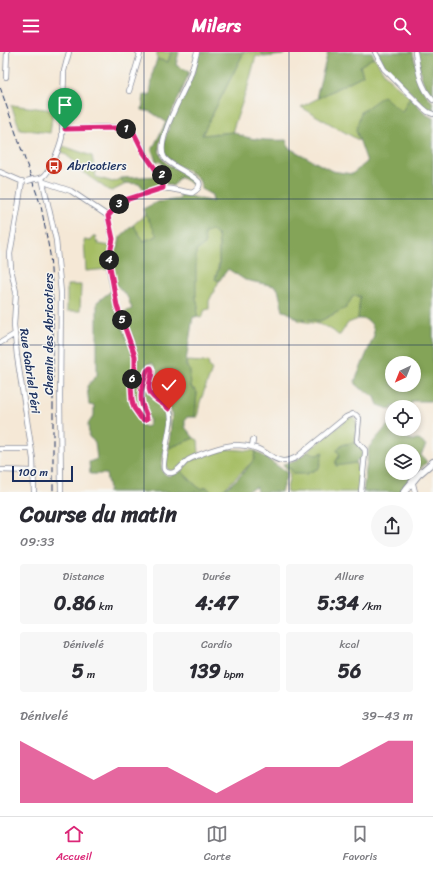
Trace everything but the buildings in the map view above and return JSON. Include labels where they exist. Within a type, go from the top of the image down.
[{"type":"street","points":[[6,77],[7,52]]},
{"type":"street","points":[[43,180],[56,157],[61,141],[64,71],[68,52]]},
{"type":"street","points":[[129,91],[140,54],[138,52]]},
{"type":"street","points":[[108,216],[122,201],[163,188],[194,192],[199,187],[199,182],[194,177],[170,163],[165,158],[162,151],[162,144],[166,130],[189,79],[197,52]]},
{"type":"street","points":[[375,52],[384,69],[423,108],[433,114]]},
{"type":"street","points":[[415,52],[419,76],[423,87],[433,100]]},
{"type":"street","points":[[62,129],[131,129],[144,153],[156,170],[163,176],[163,188]]},
{"type":"street","points":[[1,173],[24,181],[34,179],[43,180],[71,190],[108,216],[113,239],[109,258],[112,282],[117,306],[135,356],[135,367],[131,384],[134,408],[141,418],[144,420],[147,419],[142,407],[141,396],[147,371],[151,368],[153,372],[149,386],[150,393],[154,398],[167,407],[170,412],[170,427],[164,460],[164,470],[168,473],[174,472],[189,460],[220,447],[252,447],[278,460],[289,460],[297,457],[346,417],[351,414],[355,414],[359,420],[357,441],[365,450],[361,492]]},
{"type":"street","name":"Chemin des Abricotiers","points":[[43,180],[56,240],[61,293],[60,492]]},
{"type":"street","name":"Rue Gabriel Péri","points":[[24,181],[10,254],[11,269],[16,292],[14,312],[15,334],[31,448],[34,492]]},
{"type":"street","points":[[0,343],[15,334]]},
{"type":"street","points":[[252,447],[254,440]]},
{"type":"street","points":[[0,449],[31,448]]},
{"type":"street","points":[[404,492],[411,483],[433,462]]},
{"type":"street","points":[[0,470],[33,471]]},
{"type":"street","points":[[411,483],[413,484],[415,492]]},
{"type":"green space","points":[[157,52],[171,52],[168,62],[157,59]]},
{"type":"green space","points":[[171,52],[179,52],[176,65],[189,72],[184,87],[167,124],[159,149],[163,160],[169,165],[191,176],[196,183],[194,185],[180,177],[173,186],[166,184],[165,174],[167,171],[161,162],[156,161],[152,150],[166,122],[151,112],[142,110],[144,95],[150,95],[153,72],[157,59],[168,62]]},
{"type":"green space","points":[[200,52],[244,52],[202,135],[234,132],[245,137],[266,140],[286,140],[289,148],[332,171],[352,174],[367,162],[356,130],[361,112],[383,96],[402,112],[410,97],[427,115],[433,118],[433,401],[385,400],[385,408],[378,405],[375,397],[357,386],[355,381],[374,336],[370,323],[366,320],[358,319],[360,296],[353,296],[346,308],[320,321],[296,318],[283,311],[278,289],[274,286],[245,280],[228,269],[219,281],[215,279],[219,267],[219,245],[218,236],[211,230],[204,233],[205,245],[196,251],[197,317],[193,317],[186,361],[186,366],[190,371],[191,387],[197,392],[195,417],[187,417],[185,420],[185,427],[194,438],[169,448],[172,413],[168,406],[154,396],[150,388],[155,367],[152,363],[147,364],[139,392],[138,403],[145,415],[143,417],[137,407],[134,397],[134,382],[137,364],[136,351],[121,313],[132,309],[128,298],[116,284],[111,260],[113,249],[118,248],[120,237],[133,225],[144,241],[157,236],[143,209],[157,202],[180,199],[181,194],[213,202],[212,195],[201,189],[200,182],[197,177],[172,161],[167,156],[164,149],[164,142],[171,122],[194,73]]},
{"type":"green space","points":[[244,52],[264,52],[261,53],[264,57],[256,56],[248,86],[233,129],[234,132],[202,135]]},
{"type":"green space","points":[[287,52],[283,55],[264,57],[261,53]]},
{"type":"green space","points":[[328,52],[372,52],[374,57],[360,66],[363,75],[318,98],[317,94]]},
{"type":"green space","points":[[377,52],[413,52],[420,86],[433,103],[433,112],[425,107],[384,66]]},
{"type":"green space","points":[[417,52],[433,52],[433,98],[423,82]]},
{"type":"green space","points":[[374,57],[387,77],[410,97],[402,112],[356,130],[360,141],[301,107],[363,75],[360,66]]},
{"type":"green space","points":[[11,105],[53,110],[50,133],[20,129]]},
{"type":"green space","points":[[63,146],[92,156],[96,177],[113,182],[121,178],[123,183],[126,184],[112,191],[108,190],[80,170],[76,163],[61,151]]},
{"type":"green space","points":[[160,176],[162,179],[159,186],[144,190],[140,184],[123,183],[121,178]]},
{"type":"green space","points":[[157,205],[214,211],[219,254],[219,262],[215,279],[219,281],[209,301],[209,309],[205,310],[201,318],[197,317],[198,306],[196,299],[157,236],[144,241],[133,225]]},
{"type":"green space","points":[[93,236],[97,237],[95,241],[98,242],[98,244],[110,246],[107,261],[108,269],[86,271],[84,240],[91,241]]},
{"type":"green space","points":[[67,285],[81,285],[80,311],[67,311]]},
{"type":"green space","points":[[111,291],[117,314],[133,355],[133,366],[129,386],[129,397],[132,407],[143,426],[146,427],[149,425],[150,421],[143,402],[143,389],[146,388],[151,396],[167,411],[169,415],[162,464],[163,472],[169,476],[181,471],[200,489],[207,487],[211,492],[107,492],[109,490],[106,474],[90,474],[89,462],[97,459],[95,442],[89,437],[88,424],[94,415],[94,406],[89,405],[87,386],[97,375],[97,302]]},
{"type":"green space","points":[[353,296],[360,296],[358,319],[348,323],[340,335],[325,326],[299,321],[296,318],[320,321],[345,308]]},
{"type":"green space","points":[[186,361],[208,361],[212,370],[200,402],[197,418],[195,417],[197,392],[191,387]]},
{"type":"green space","points":[[354,417],[356,420],[356,442],[341,445],[337,450],[340,455],[336,461],[336,465],[356,463],[361,476],[359,492],[286,492],[290,475],[285,467],[306,474],[319,468],[320,453],[317,456],[308,451],[349,418]]},
{"type":"green space","points":[[385,428],[385,436],[399,436],[419,440],[426,445],[421,455],[421,444],[385,444],[385,480],[409,480],[400,492],[363,492],[369,447]]},
{"type":"green space","points":[[194,438],[198,440],[199,454],[173,471],[168,470],[166,465],[169,448]]},
{"type":"green space","points":[[356,442],[364,452],[365,458],[357,460],[356,463],[336,466],[336,461],[340,455],[337,450],[341,445]]},
{"type":"green space","points":[[227,449],[256,451],[254,456],[255,458],[251,463],[222,491],[211,492],[207,488],[200,489],[181,471],[191,460]]},
{"type":"green space","points":[[256,451],[286,472],[287,474],[281,492],[257,492],[256,487],[244,492],[239,490],[236,492],[217,492],[233,483],[243,473],[255,458],[254,456]]},
{"type":"green space","points":[[308,451],[317,455],[323,452],[319,468],[306,474],[293,474],[291,469],[285,467],[283,464],[295,461]]},
{"type":"green space","points":[[421,455],[427,462],[421,468]]},
{"type":"railway","points":[[0,87],[41,206],[50,254],[53,302],[53,492]]},
{"type":"place","name":"Abricotiers","points":[[54,166]]},
{"type":"route","points":[[65,129],[131,129],[135,132],[144,153],[156,170],[162,173],[163,188],[122,201],[108,216],[108,222],[113,239],[109,258],[117,306],[135,356],[135,367],[131,384],[131,394],[134,408],[141,418],[144,420],[147,419],[142,407],[141,396],[147,371],[150,368],[153,368],[149,386],[150,393],[154,398],[169,409]]}]
